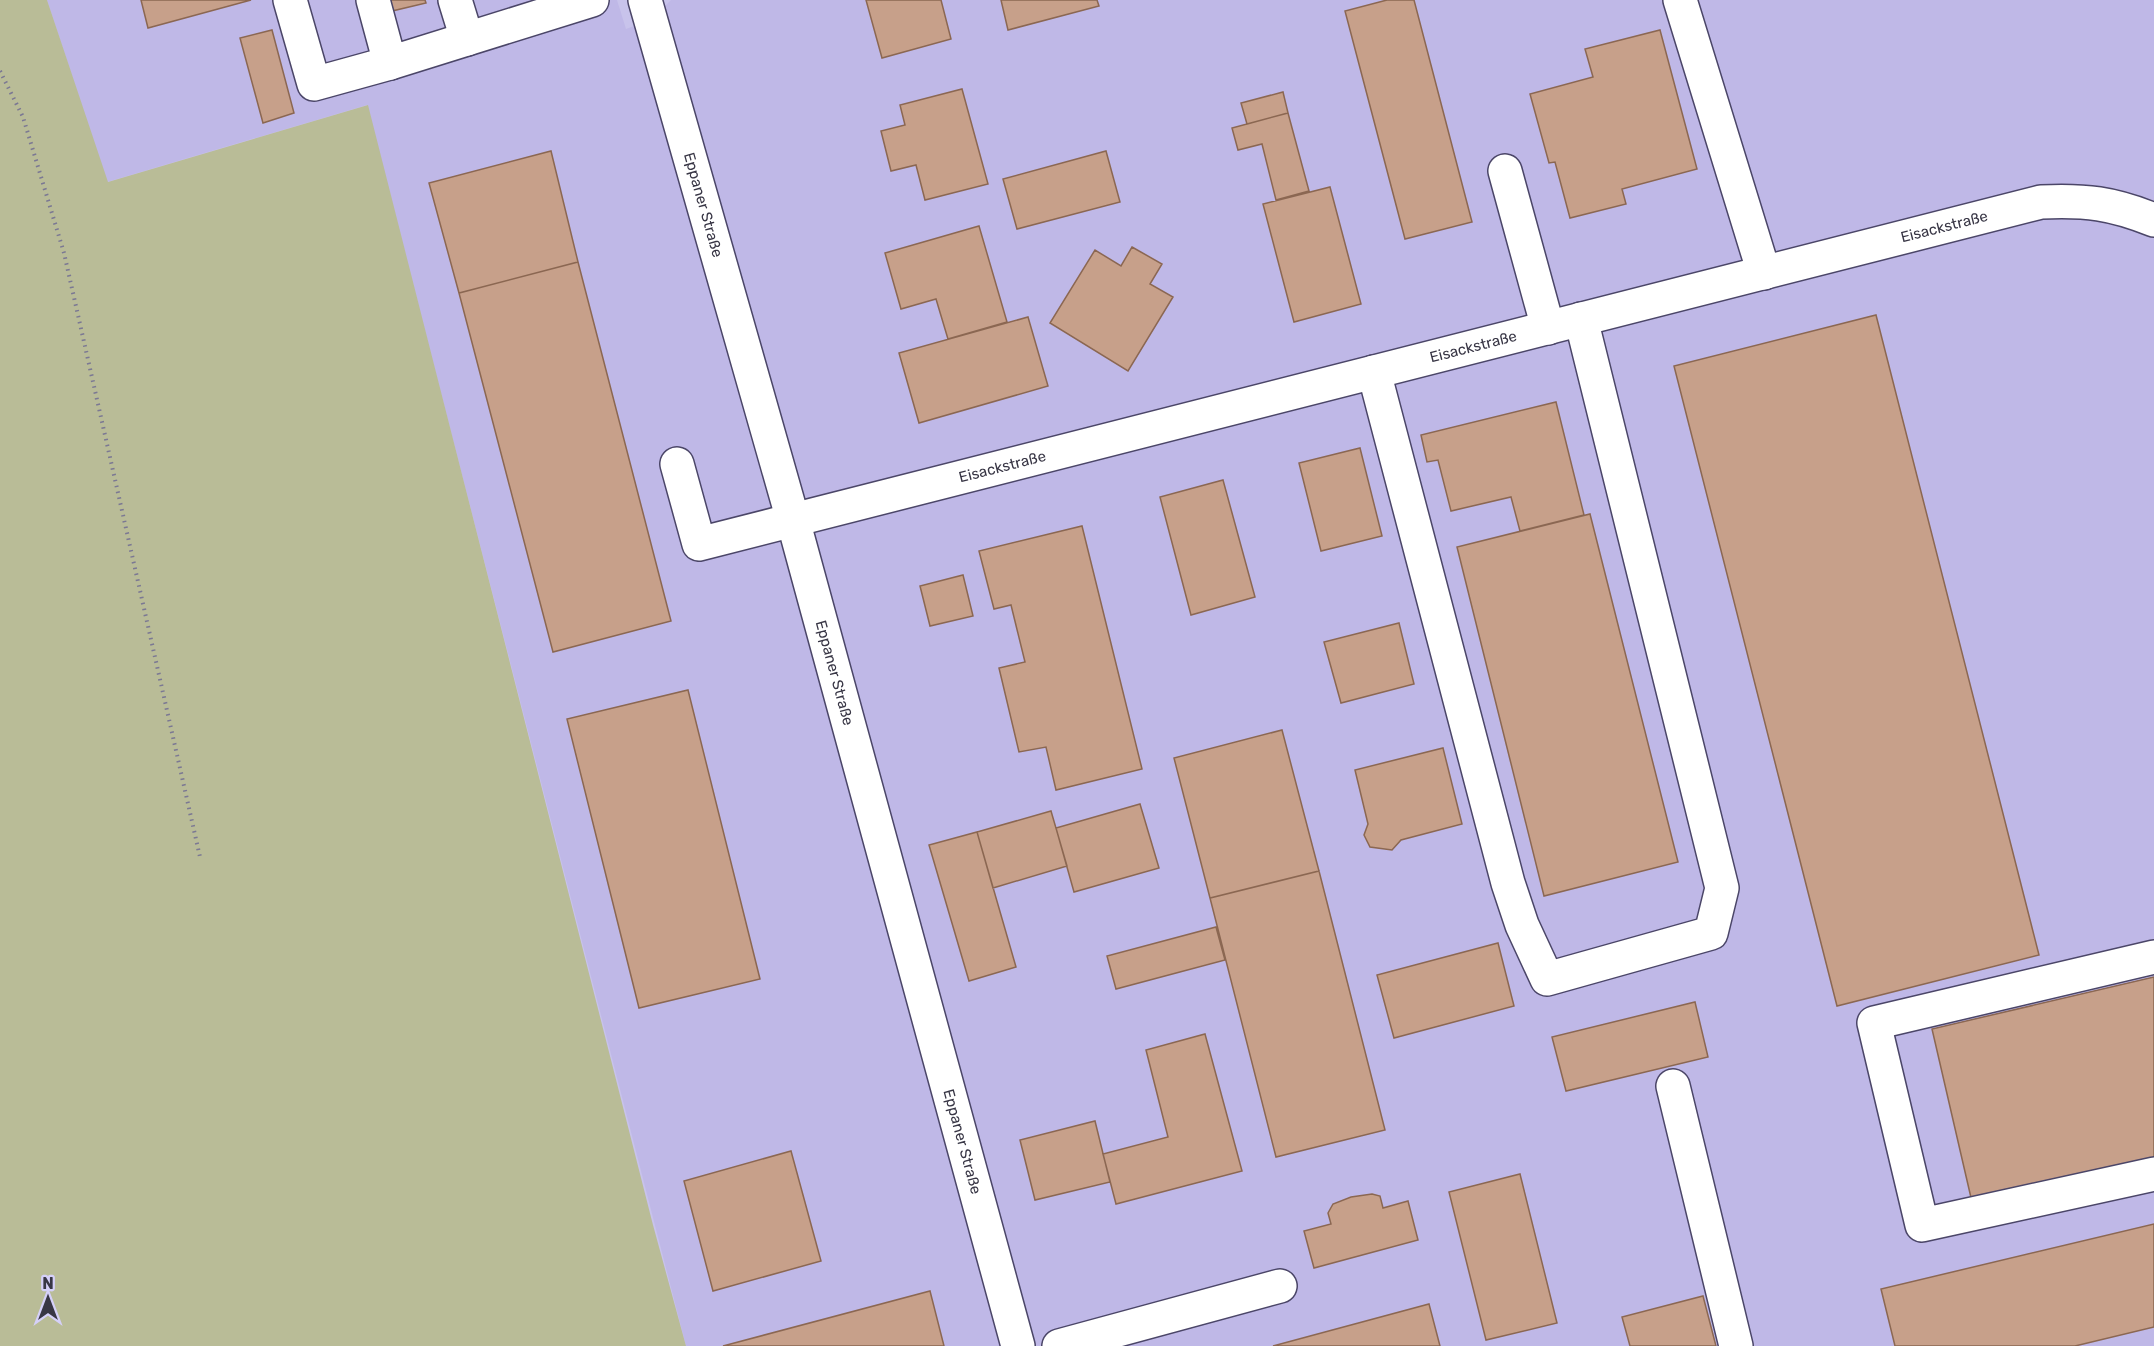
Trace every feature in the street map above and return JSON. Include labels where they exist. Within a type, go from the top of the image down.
[{"type":"street","points":[[290,0],[314,84],[390,63],[581,2]]},
{"type":"street","points":[[373,0],[390,63]]},
{"type":"street","points":[[455,0],[467,39]]},
{"type":"street","name":"Eppaner Straße","points":[[645,0],[793,520],[1018,1346]]},
{"type":"street","points":[[1680,0],[1764,273]]},
{"type":"street","points":[[1505,171],[1548,328]]},
{"type":"street","name":"Eisackstraße","points":[[677,464],[699,544],[2041,202],[2085,200],[2128,210],[2154,220]]},
{"type":"street","points":[[1374,372],[1508,883],[1522,925],[1547,979],[1712,933],[1722,888],[1581,319]]},
{"type":"street","points":[[2154,957],[1874,1023],[1922,1225],[2154,1173]]},
{"type":"street","points":[[1673,1086],[1736,1346]]},
{"type":"street","points":[[1059,1346],[1280,1286]]},
{"type":"path","points":[[0,71],[22,117],[64,253],[200,857]]},
{"type":"shaded area","points":[[47,0],[617,0],[626,29],[651,20],[671,0],[2154,0],[2154,1346],[686,1346],[367,105],[107,182]]},
{"type":"green space","points":[[0,0],[47,0],[108,182],[368,105],[653,1225],[686,1346],[0,1346]]},
{"type":"building","points":[[141,0],[251,0],[148,28]]},
{"type":"building","points":[[389,0],[425,0],[426,3],[392,11]]},
{"type":"building","points":[[866,0],[941,0],[951,39],[882,58]]},
{"type":"building","points":[[1001,0],[1097,0],[1099,6],[1008,30]]},
{"type":"building","points":[[1387,0],[1414,0],[1472,222],[1405,239],[1345,11]]},
{"type":"building","points":[[272,30],[294,113],[263,123],[240,38]]},
{"type":"building","points":[[1660,30],[1697,169],[1622,189],[1626,204],[1570,218],[1555,162],[1549,163],[1530,94],[1593,77],[1585,49]]},
{"type":"building","points":[[962,89],[988,184],[925,200],[916,165],[891,171],[881,131],[905,125],[900,105]]},
{"type":"building","points":[[1283,92],[1288,113],[1247,124],[1241,103]]},
{"type":"building","points":[[1288,113],[1309,191],[1276,200],[1262,144],[1238,150],[1232,128]]},
{"type":"building","points":[[551,151],[578,262],[459,293],[429,183]]},
{"type":"building","points":[[1106,151],[1120,202],[1017,229],[1003,179]]},
{"type":"building","points":[[1330,187],[1361,304],[1294,322],[1263,204]]},
{"type":"building","points":[[979,226],[1007,322],[948,339],[936,299],[901,309],[885,253]]},
{"type":"building","points":[[1132,247],[1162,264],[1150,284],[1173,297],[1128,371],[1050,323],[1095,250],[1121,266]]},
{"type":"building","points":[[578,262],[671,621],[553,652],[459,293]]},
{"type":"building","points":[[1876,315],[2039,955],[1837,1006],[1674,366]]},
{"type":"building","points":[[1028,317],[1048,386],[919,423],[899,353]]},
{"type":"building","points":[[1556,402],[1584,515],[1520,531],[1511,497],[1451,511],[1438,460],[1427,462],[1421,435]]},
{"type":"building","points":[[1360,448],[1382,536],[1321,551],[1299,463]]},
{"type":"building","points":[[1223,480],[1255,597],[1191,615],[1160,497]]},
{"type":"building","points":[[1590,514],[1678,862],[1544,896],[1457,547]]},
{"type":"building","points":[[1082,526],[1142,769],[1056,790],[1046,747],[1019,752],[999,668],[1025,662],[1011,605],[994,609],[979,551]]},
{"type":"building","points":[[963,575],[973,616],[930,626],[920,586]]},
{"type":"building","points":[[1399,623],[1414,684],[1341,703],[1324,642]]},
{"type":"building","points":[[688,690],[760,979],[639,1008],[567,719]]},
{"type":"building","points":[[1282,730],[1319,871],[1210,898],[1174,758]]},
{"type":"building","points":[[1443,748],[1462,824],[1401,840],[1392,850],[1370,847],[1364,835],[1368,824],[1355,770]]},
{"type":"building","points":[[1140,804],[1159,868],[1074,892],[1056,828]]},
{"type":"building","points":[[1051,811],[1067,866],[993,888],[977,832]]},
{"type":"building","points":[[977,832],[1016,967],[969,981],[929,845]]},
{"type":"building","points":[[1319,871],[1385,1130],[1276,1157],[1210,898]]},
{"type":"building","points":[[1216,927],[1225,960],[1116,989],[1107,956]]},
{"type":"building","points":[[1498,943],[1514,1006],[1394,1038],[1377,975]]},
{"type":"building","points":[[2154,977],[2154,1160],[1972,1202],[1932,1029]]},
{"type":"building","points":[[1695,1002],[1708,1057],[1566,1091],[1552,1037]]},
{"type":"building","points":[[1205,1034],[1242,1171],[1116,1204],[1103,1154],[1168,1137],[1146,1050]]},
{"type":"building","points":[[1095,1121],[1110,1182],[1035,1200],[1020,1140]]},
{"type":"building","points":[[791,1151],[821,1261],[713,1291],[684,1181]]},
{"type":"building","points":[[1520,1174],[1557,1323],[1486,1340],[1449,1192]]},
{"type":"building","points":[[1372,1194],[1380,1196],[1383,1208],[1408,1201],[1418,1240],[1314,1268],[1304,1231],[1331,1224],[1328,1213],[1333,1204],[1351,1197]]},
{"type":"building","points":[[2154,1224],[2154,1327],[2075,1346],[1895,1346],[1881,1289]]},
{"type":"building","points":[[930,1291],[944,1346],[723,1346]]},
{"type":"building","points":[[1703,1296],[1716,1346],[1630,1346],[1622,1317]]},
{"type":"building","points":[[1429,1304],[1440,1346],[1273,1346]]}]
